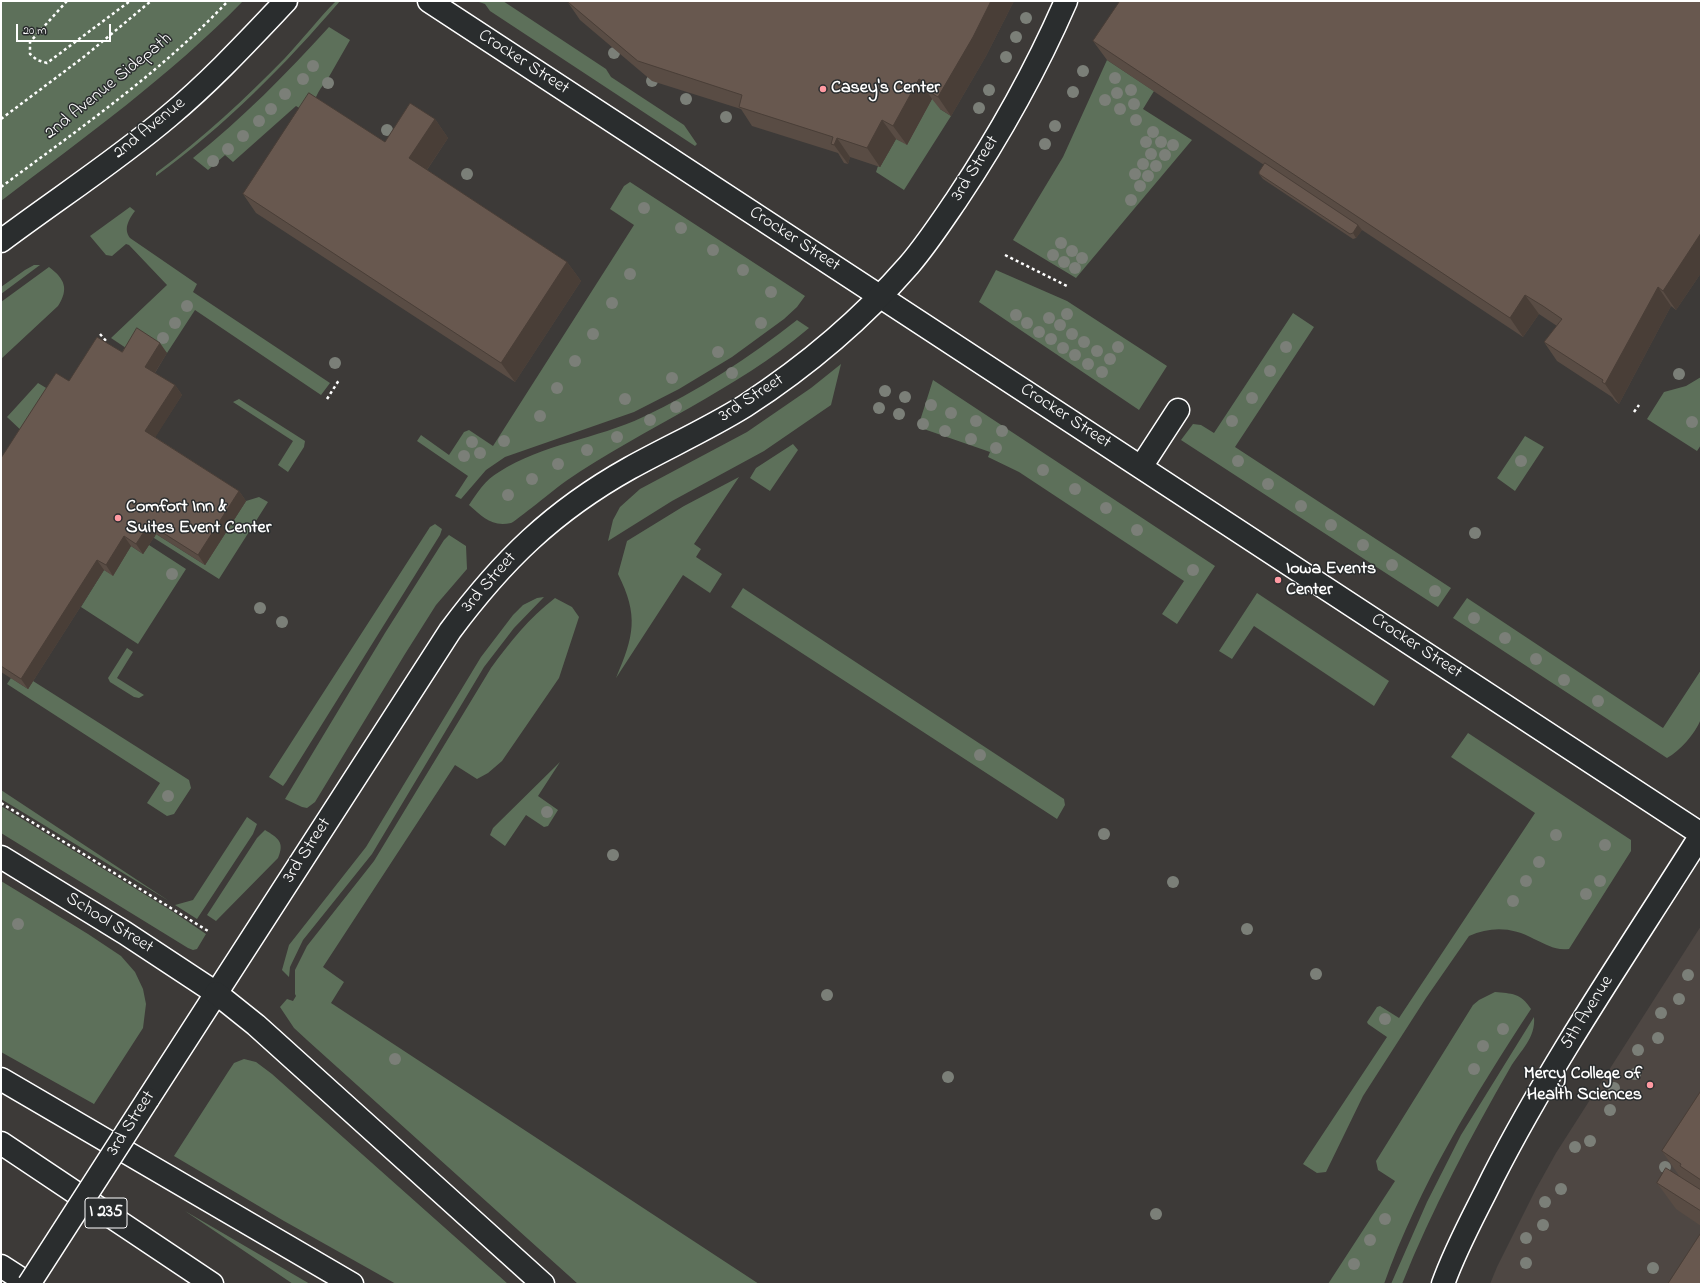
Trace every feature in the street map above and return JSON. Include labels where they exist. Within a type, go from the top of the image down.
[{"type":"main road","name":"2nd Avenue","points":[[1,241],[74,189],[169,117],[216,74],[286,1]]},
{"type":"main road","name":"Crocker Street","points":[[429,1],[1701,834]]},
{"type":"main road","name":"3rd Street","points":[[29,1284],[244,953],[450,631],[471,602],[526,542],[548,523],[596,488],[629,468],[712,425],[778,383],[821,350],[880,296],[911,263],[972,176],[1023,90],[1047,44],[1066,1]]},
{"type":"main road","points":[[1141,467],[1178,410]]},
{"type":"main road","name":"5th Avenue","points":[[1443,1284],[1479,1205],[1521,1123],[1593,1004],[1701,834]]},
{"type":"main road","name":"School Street","points":[[1,856],[125,932],[216,994],[256,1025],[543,1284]]},
{"type":"main road","points":[[1,1079],[352,1284]]},
{"type":"main road","name":"I 235","points":[[1,1143],[212,1284]]},
{"type":"main road","points":[[1,1266],[29,1284]]},
{"type":"path","points":[[67,1],[30,42],[30,54],[37,60],[47,63],[130,1]]},
{"type":"path","points":[[1,119],[85,56],[151,1]]},
{"type":"path","name":"2nd Avenue Sidepath","points":[[1,187],[116,101],[203,27],[228,1]]},
{"type":"path","points":[[1005,255],[1069,287]]},
{"type":"path","points":[[100,334],[107,342]]},
{"type":"path","points":[[327,399],[339,380]]},
{"type":"path","points":[[1634,412],[1639,405]]},
{"type":"path","points":[[1,802],[208,931]]},
{"type":"shaded area","name":"Mercy College of Health Sciences","points":[[1701,926],[1701,1284],[1490,1284],[1536,1189],[1556,1153]]},
{"type":"green space","points":[[1,1],[243,1],[186,55],[126,105],[1,201]]},
{"type":"green space","points":[[336,1],[340,1],[298,48],[253,94],[206,137],[156,176],[156,173],[207,132],[255,88],[285,58]]},
{"type":"green space","points":[[476,1],[503,1],[606,69],[611,77],[684,125],[697,144],[695,146],[490,11],[485,4]]},
{"type":"green space","points":[[329,27],[350,40],[326,82],[318,92],[308,113],[296,106],[233,162],[225,155],[208,170],[193,158],[264,95]]},
{"type":"green space","points":[[1107,60],[1154,91],[1143,109],[1192,140],[1076,278],[1013,240],[1063,157]]},
{"type":"green space","points":[[932,98],[943,104],[940,109],[951,116],[904,190],[876,172],[878,166],[880,167],[896,139],[907,144]]},
{"type":"green space","points":[[630,182],[805,296],[797,307],[784,319],[732,357],[679,389],[634,412],[505,457],[486,470],[461,499],[455,496],[468,476],[417,441],[421,435],[449,455],[464,432],[469,430],[493,446],[634,225],[610,209],[624,186]]},
{"type":"green space","points":[[130,207],[135,211],[127,228],[130,238],[197,284],[193,292],[330,383],[321,395],[195,310],[167,353],[144,338],[135,354],[111,338],[167,285],[129,245],[126,244],[112,256],[106,255],[90,236]]},
{"type":"green space","points":[[34,265],[40,265],[1,294],[1,287]]},
{"type":"green space","points":[[49,267],[59,276],[64,285],[63,294],[58,306],[1,359],[1,302]]},
{"type":"green space","points":[[996,270],[1067,301],[1167,366],[1139,410],[979,302]]},
{"type":"green space","points":[[1293,313],[1314,327],[1235,447],[1451,588],[1438,607],[1181,440],[1193,424],[1201,425],[1214,433]]},
{"type":"green space","points":[[797,320],[809,328],[781,350],[720,390],[627,443],[566,481],[511,523],[498,524],[488,520],[469,505],[482,487],[494,475],[516,462],[551,448],[625,425],[663,407],[742,361]]},
{"type":"green space","points":[[841,364],[831,405],[764,451],[672,501],[608,541],[613,520],[620,507],[640,489],[747,432],[811,388]]},
{"type":"green space","points":[[1701,377],[1701,445],[1697,451],[1647,419],[1664,392],[1686,386]]},
{"type":"green space","points":[[933,380],[1215,566],[1177,624],[1162,614],[1184,581],[1019,472],[988,457],[990,452],[918,427]]},
{"type":"green space","points":[[38,383],[56,394],[25,434],[7,417]]},
{"type":"green space","points":[[239,399],[305,441],[304,447],[288,472],[278,465],[293,441],[233,402]]},
{"type":"green space","points":[[1525,436],[1544,447],[1515,491],[1497,478]]},
{"type":"green space","points":[[793,444],[798,450],[770,491],[750,478],[756,468]]},
{"type":"green space","points":[[739,477],[694,544],[701,549],[696,557],[722,574],[710,593],[683,575],[616,678],[627,650],[632,626],[629,602],[618,574],[627,541],[684,506]]},
{"type":"green space","points":[[259,497],[268,502],[219,579],[154,538],[156,534],[205,565],[246,501]]},
{"type":"green space","points":[[435,524],[442,529],[440,535],[283,786],[269,777],[430,527]]},
{"type":"green space","points":[[449,535],[466,546],[467,569],[436,605],[315,802],[307,808],[285,799],[385,633],[444,540]]},
{"type":"green space","points":[[149,545],[186,569],[138,644],[81,607],[104,570],[113,575],[131,546],[143,554]]},
{"type":"green space","points":[[743,588],[1064,799],[1065,805],[1057,819],[731,607]]},
{"type":"green space","points":[[1257,593],[1389,681],[1374,706],[1254,626],[1232,659],[1219,651]]},
{"type":"green space","points":[[544,597],[514,628],[484,667],[372,854],[303,940],[290,967],[289,977],[282,970],[289,945],[366,847],[481,657],[513,615],[523,605],[537,598]]},
{"type":"green space","points":[[555,598],[572,607],[579,617],[559,678],[502,761],[488,773],[477,779],[455,765],[323,967],[344,982],[331,1003],[759,1284],[578,1284],[294,1028],[280,1007],[287,999],[293,1001],[296,996],[295,970],[307,946],[374,861],[491,668],[520,631]]},
{"type":"green space","points":[[1467,598],[1663,728],[1701,670],[1701,719],[1698,725],[1682,747],[1667,758],[1453,618]]},
{"type":"green space","points":[[127,648],[133,652],[117,678],[144,695],[139,698],[134,697],[110,682],[108,678]]},
{"type":"green space","points":[[11,678],[28,689],[33,681],[189,780],[191,788],[174,814],[167,816],[147,803],[160,783],[7,684]]},
{"type":"green space","points":[[1468,733],[1631,840],[1631,851],[1569,949],[1555,948],[1526,935],[1510,930],[1494,929],[1469,936],[1426,998],[1363,1096],[1326,1172],[1317,1173],[1303,1164],[1387,1037],[1367,1022],[1377,1007],[1380,1006],[1399,1018],[1535,813],[1451,757]]},
{"type":"green space","points":[[560,762],[538,796],[558,810],[548,826],[544,827],[526,815],[505,846],[490,835],[493,828]]},
{"type":"green space","points":[[1,790],[169,901],[1,799]]},
{"type":"green space","points":[[1,806],[175,913],[206,934],[197,949],[193,950],[188,948],[1,833]]},
{"type":"green space","points":[[247,817],[257,824],[253,834],[197,919],[175,905],[193,900]]},
{"type":"green space","points":[[265,830],[279,841],[281,848],[278,858],[216,921],[207,915],[257,838]]},
{"type":"green space","points":[[1,881],[121,956],[135,972],[143,989],[146,1004],[143,1028],[94,1104],[1,1052]]},
{"type":"green space","points":[[1495,992],[1515,995],[1523,999],[1531,1009],[1449,1142],[1414,1212],[1384,1284],[1328,1284],[1395,1181],[1378,1170],[1376,1161],[1473,1005],[1479,1000]]},
{"type":"green space","points":[[1534,1017],[1534,1025],[1530,1038],[1510,1068],[1466,1147],[1426,1228],[1402,1284],[1391,1284],[1427,1202],[1461,1135]]},
{"type":"green space","points":[[244,1059],[256,1062],[272,1074],[508,1284],[396,1284],[284,1221],[174,1156],[234,1063]]},
{"type":"green space","points":[[185,1211],[310,1284],[293,1284]]},
{"type":"building","name":"Casey's Center","points":[[567,1],[991,1],[973,37],[938,97],[926,90],[929,85],[919,79],[893,126],[882,120],[867,148],[837,138],[834,145],[831,144],[833,137],[739,107],[742,95],[638,61]]},
{"type":"building","points":[[1120,1],[1701,1],[1701,233],[1663,291],[1658,287],[1605,384],[1602,382],[1603,380],[1544,342],[1562,319],[1543,306],[1525,295],[1510,318],[1093,41]]},
{"type":"building","points":[[309,93],[385,142],[410,103],[435,119],[409,158],[567,262],[501,363],[243,194]]},
{"type":"building","points":[[1265,163],[1358,225],[1353,233],[1350,234],[1259,174]]},
{"type":"building","name":"Comfort Inn & Suites Event Center","points":[[137,328],[160,343],[145,367],[175,385],[145,431],[239,491],[198,555],[149,524],[136,544],[124,536],[106,565],[97,560],[21,679],[1,666],[1,458],[56,373],[69,381],[97,337],[122,352]]},
{"type":"building","points":[[1701,1091],[1701,1180],[1680,1166],[1681,1164],[1662,1151]]},
{"type":"building","points":[[1666,1168],[1701,1190],[1701,1211],[1657,1183]]},
{"type":"building","points":[[1701,1233],[1701,1284],[1668,1284]]},
{"type":"place","name":"Casey's Center","points":[[823,89]]},
{"type":"place","name":"Comfort Inn & Suites Event Center","points":[[118,518]]},
{"type":"place","name":"Iowa Events Center","points":[[1278,580]]},
{"type":"place","name":"Mercy College of Health Sciences","points":[[1650,1085]]}]
